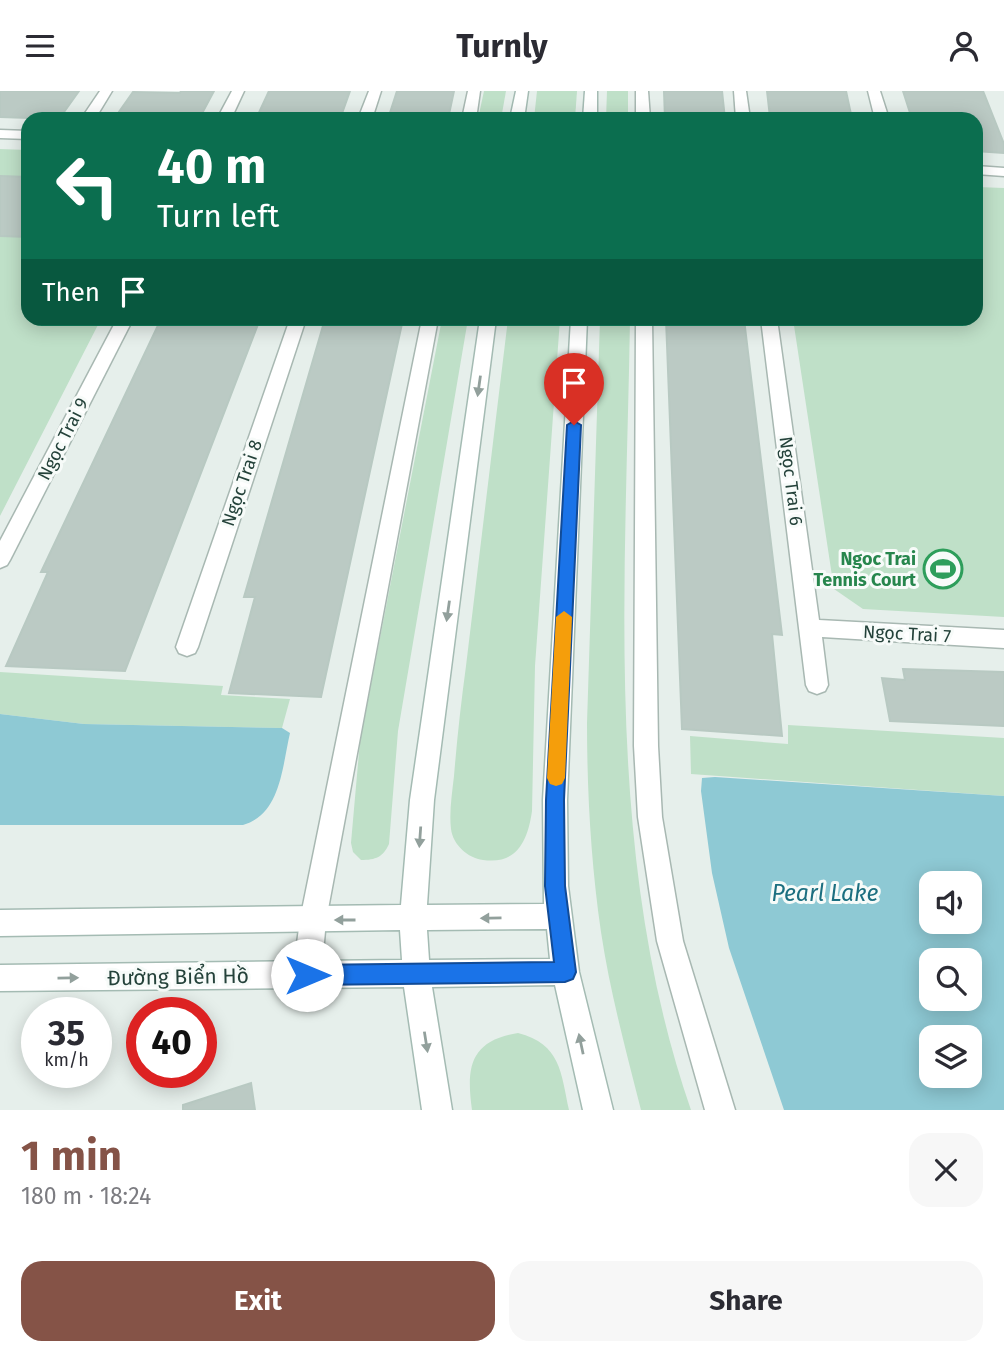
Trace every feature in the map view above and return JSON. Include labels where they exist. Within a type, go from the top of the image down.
[{"type":"street","points":[[92,112],[106,91]]},
{"type":"street","points":[[228,112],[239,91]]},
{"type":"street","points":[[367,112],[374,91]]},
{"type":"street","points":[[470,112],[474,91]]},
{"type":"street","points":[[518,112],[522,91]]},
{"type":"street","points":[[590,112],[592,91]]},
{"type":"street","points":[[642,91],[643,112]]},
{"type":"street","points":[[740,91],[742,112]]},
{"type":"street","points":[[874,91],[880,112]]},
{"type":"street","points":[[0,134],[21,135]]},
{"type":"street","points":[[983,170],[1004,171]]},
{"type":"street","name":"Ngọc Trai 9","points":[[0,560],[121,326]]},
{"type":"street","name":"Ngọc Trai 8","points":[[187,647],[296,326]]},
{"type":"street","points":[[307,975],[313,920],[429,326]]},
{"type":"street","points":[[437,1110],[416,974],[413,920],[422,800],[487,326]]},
{"type":"street","points":[[579,326],[555,800],[555,886],[565,972],[598,1110]]},
{"type":"street","points":[[644,326],[646,746],[650,817],[670,941],[720,1110]]},
{"type":"street","name":"Ngọc Trai 6","points":[[770,326],[817,685]]},
{"type":"street","name":"Ngọc Trai 7","points":[[809,628],[1004,639]]},
{"type":"street","points":[[0,923],[413,920],[559,916]]},
{"type":"street","name":"Đường Biển Hồ","points":[[0,978],[565,972]]},
{"type":"green space","points":[[484,91],[506,91],[502,112],[480,112]]},
{"type":"green space","points":[[537,91],[577,91],[576,112],[535,112]]},
{"type":"green space","points":[[607,91],[628,91],[628,112],[606,112]]},
{"type":"green space","points":[[0,149],[21,150],[21,326],[97,326],[0,516]]},
{"type":"green space","points":[[983,187],[1004,188],[1004,617],[863,609],[834,589],[794,326],[983,326]]},
{"type":"green space","points":[[441,326],[467,326],[398,731],[389,844],[378,857],[361,860],[353,852],[351,843],[360,741]]},
{"type":"green space","points":[[507,326],[559,326],[535,666],[532,811],[524,840],[513,854],[505,858],[483,860],[472,857],[462,850],[452,835],[450,816]]},
{"type":"green space","points":[[600,326],[630,326],[624,618],[632,817],[644,916],[663,1014],[691,1110],[641,1110],[614,999],[598,906],[590,828],[587,723]]},
{"type":"green space","points":[[0,672],[223,686],[221,695],[290,699],[282,728],[84,724],[0,714]]},
{"type":"green space","points":[[788,725],[1004,738],[1004,796],[691,774],[690,736],[788,744]]},
{"type":"green space","points":[[518,1033],[543,1044],[551,1052],[561,1072],[569,1110],[472,1110],[470,1081],[475,1058],[490,1042]]},
{"type":"water","points":[[0,714],[84,724],[282,728],[290,733],[282,774],[272,800],[256,819],[243,825],[0,825]]},
{"type":"water","name":"Pearl Lake","points":[[715,777],[1004,796],[1004,1110],[784,1110],[729,948],[712,873],[701,791],[702,778]]},
{"type":"building","points":[[0,91],[79,91],[64,112],[21,112],[21,118],[0,117]]},
{"type":"building","points":[[214,91],[203,112],[119,112],[133,92]]},
{"type":"building","points":[[269,91],[350,91],[342,112],[259,112]]},
{"type":"building","points":[[397,91],[454,91],[450,112],[390,112]]},
{"type":"building","points":[[664,91],[722,91],[724,112],[665,112]]},
{"type":"building","points":[[767,91],[846,91],[850,112],[769,112]]},
{"type":"building","points":[[903,91],[983,91],[1004,144],[1004,153],[983,152],[983,112],[910,112]]},
{"type":"building","points":[[0,176],[21,177],[21,237],[0,236]]},
{"type":"building","points":[[158,326],[257,326],[125,671],[6,666],[48,572],[41,572]]},
{"type":"building","points":[[323,326],[401,326],[321,697],[229,693],[255,597],[244,597]]},
{"type":"building","points":[[666,326],[745,326],[782,635],[772,634],[782,736],[682,729]]},
{"type":"building","points":[[903,669],[1004,672],[1004,726],[890,721],[882,678],[905,680]]},
{"type":"building","points":[[251,1083],[255,1110],[183,1110],[183,1105]]},
{"type":"slow traffic","points":[[556,778],[564,617]]},
{"type":"place","name":"Ngoc Trai Tennis Court","points":[[943,569]]},
{"type":"route","points":[[307,975],[565,972],[555,886],[555,800],[574,425]]}]
